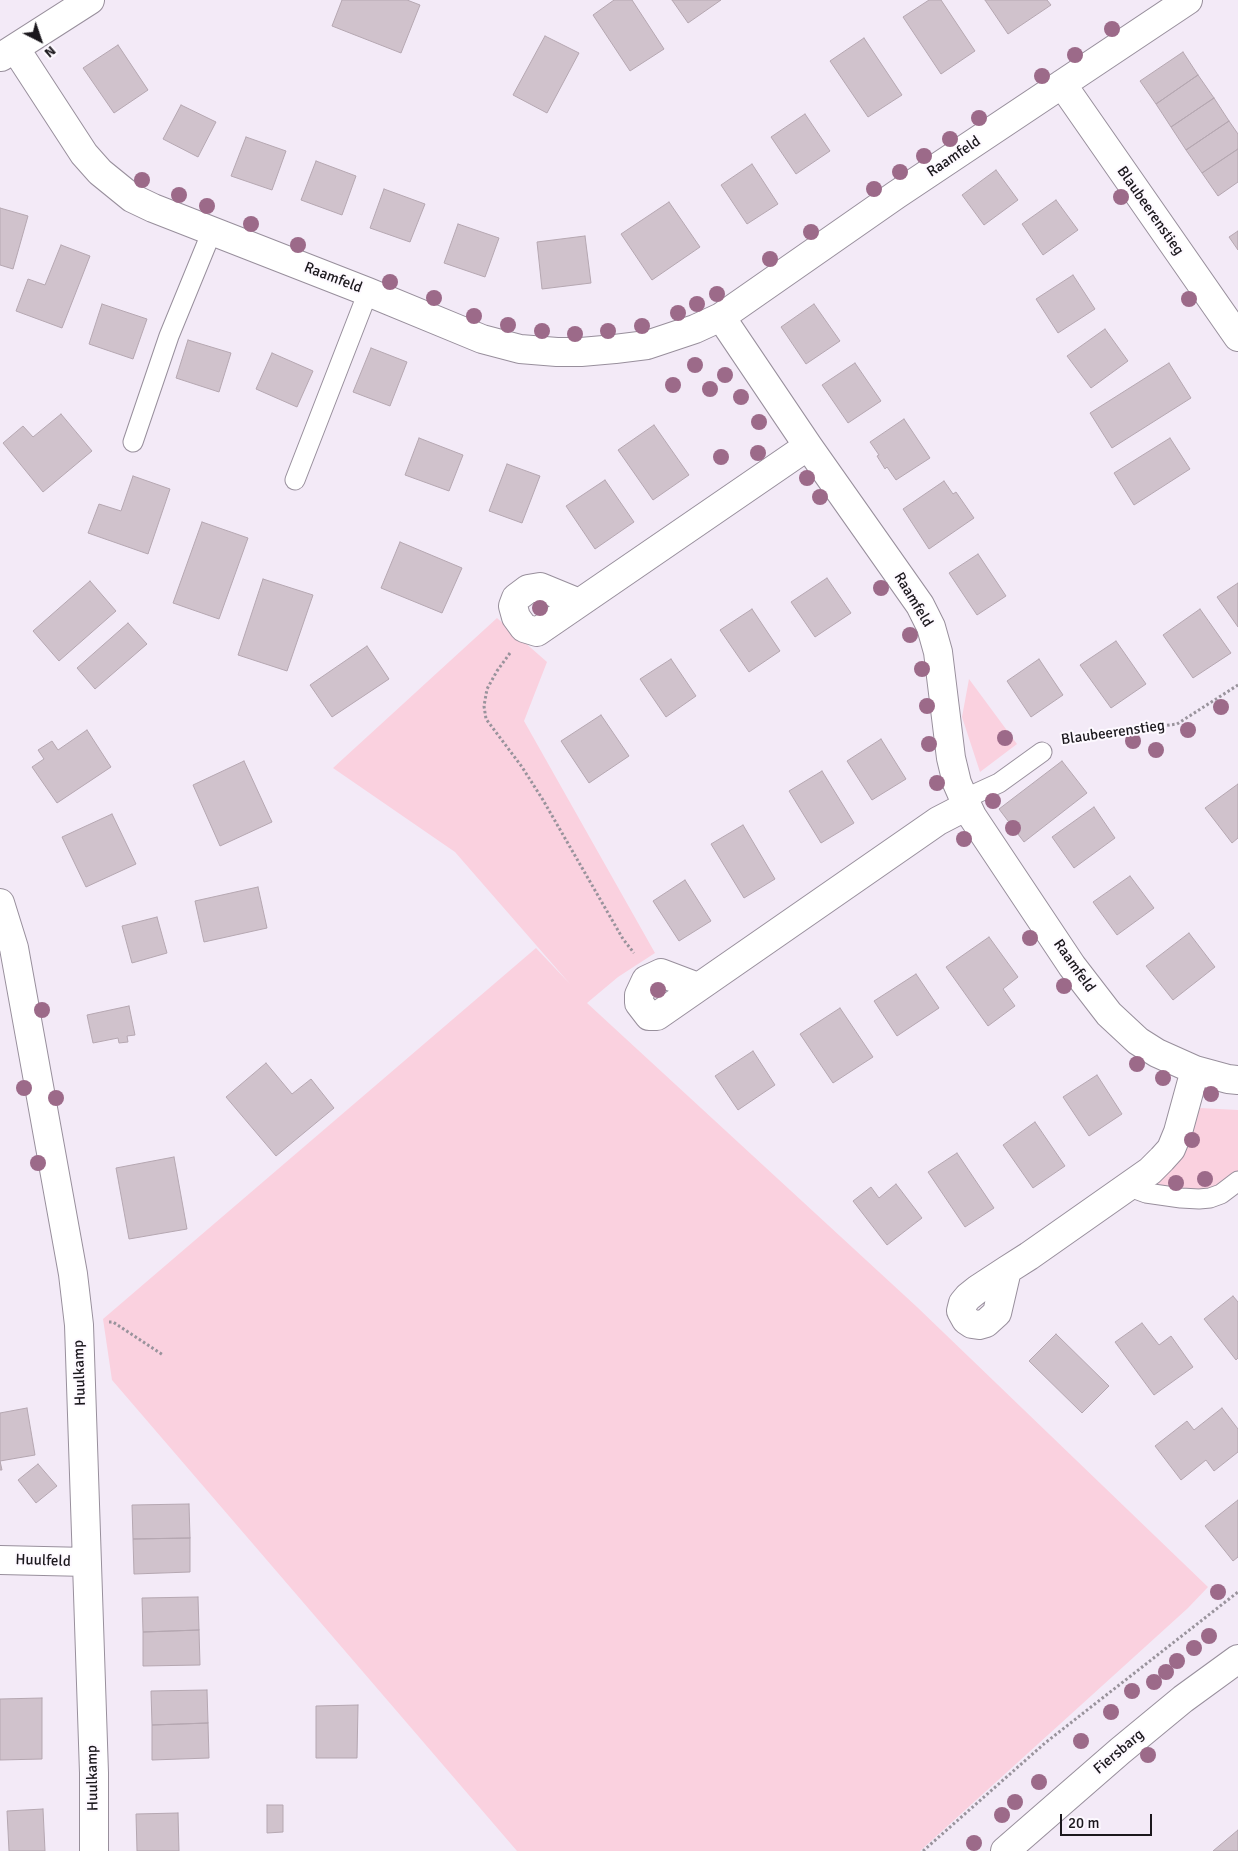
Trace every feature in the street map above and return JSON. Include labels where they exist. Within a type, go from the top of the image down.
[{"type":"street","points":[[8,53],[90,0]]},
{"type":"street","name":"Raamfeld","points":[[8,53],[84,154],[100,172],[132,198],[482,339],[520,349],[556,352],[615,349],[647,345],[688,332],[721,316],[896,195],[1188,0]]},
{"type":"street","name":"Blaubeerenstieg","points":[[1062,84],[1238,338]]},
{"type":"street","name":"Raamfeld","points":[[721,316],[808,446],[920,604],[931,627],[938,652],[951,758],[957,783],[980,829],[1072,966],[1109,1014],[1138,1041],[1157,1053],[1195,1070],[1238,1080]]},
{"type":"street","points":[[579,603],[540,587],[528,589],[516,598],[513,606],[516,617],[524,628],[537,632],[808,446]]},
{"type":"street","points":[[698,987],[661,973],[646,980],[638,995],[639,1003],[649,1016],[657,1016],[965,802]]},
{"type":"street","name":"Huulkamp","points":[[0,903],[14,948],[73,1274],[79,1325],[94,1773],[94,1851]]},
{"type":"street","points":[[1007,1270],[1150,1171],[1171,1149],[1195,1070]]},
{"type":"street","name":"Huulfeld","points":[[0,1560],[87,1562]]},
{"type":"street","name":"Fiersbarg","points":[[1005,1851],[1120,1751],[1184,1699],[1238,1659]]},
{"type":"lane","points":[[133,442],[169,336],[212,231]]},
{"type":"lane","points":[[295,480],[368,292]]},
{"type":"lane","name":"Blaubeerenstieg","points":[[965,802],[999,783],[1042,752]]},
{"type":"lane","points":[[1127,1186],[1146,1192],[1199,1199],[1221,1194],[1238,1181]]},
{"type":"path","points":[[537,632],[509,654],[497,671],[487,689],[484,706],[486,719],[522,766],[570,844],[623,939],[652,976]]},
{"type":"path","name":"Blaubeerenstieg","points":[[1042,752],[1057,740],[1177,724],[1238,685]]},
{"type":"path","points":[[113,1322],[163,1355]]},
{"type":"path","points":[[923,1851],[1045,1744],[1238,1592]]},
{"type":"shaded area","points":[[497,618],[547,662],[524,721],[655,953],[618,977],[587,1003],[917,1307],[1208,1587],[1188,1608],[920,1851],[517,1851],[112,1380],[103,1319],[536,948],[570,984],[455,852],[333,768]]},
{"type":"shaded area","points":[[969,679],[1017,744],[980,772],[962,717]]},
{"type":"shaded area","points":[[1200,1108],[1238,1110],[1238,1173],[1218,1191],[1194,1193],[1157,1185],[1158,1178],[1178,1161]]},
{"type":"building","points":[[342,0],[407,0],[420,5],[401,53],[332,26]]},
{"type":"building","points":[[614,0],[632,0],[664,49],[630,71],[593,15]]},
{"type":"building","points":[[672,0],[721,0],[688,23]]},
{"type":"building","points":[[929,0],[941,0],[975,51],[941,74],[903,17]]},
{"type":"building","points":[[985,0],[1047,0],[1051,5],[1008,34]]},
{"type":"building","points":[[545,36],[579,53],[547,113],[513,95]]},
{"type":"building","points":[[864,38],[902,95],[868,117],[830,61]]},
{"type":"building","points":[[118,45],[148,90],[114,113],[83,68]]},
{"type":"building","points":[[1183,52],[1198,75],[1156,104],[1140,81]]},
{"type":"building","points":[[1198,75],[1214,98],[1171,127],[1156,104]]},
{"type":"building","points":[[1214,98],[1229,121],[1186,150],[1171,127]]},
{"type":"building","points":[[181,105],[216,122],[198,157],[163,139]]},
{"type":"building","points":[[805,114],[830,151],[796,174],[771,137]]},
{"type":"building","points":[[1229,121],[1238,134],[1238,149],[1202,173],[1186,150]]},
{"type":"building","points":[[246,137],[286,151],[272,190],[231,176]]},
{"type":"building","points":[[1238,149],[1238,182],[1218,196],[1202,173]]},
{"type":"building","points":[[316,161],[356,176],[342,215],[301,200]]},
{"type":"building","points":[[752,164],[778,204],[747,224],[721,185]]},
{"type":"building","points":[[996,170],[1018,200],[984,225],[962,195]]},
{"type":"building","points":[[384,189],[425,204],[410,242],[370,228]]},
{"type":"building","points":[[1056,200],[1078,230],[1043,255],[1022,224]]},
{"type":"building","points":[[669,202],[700,247],[652,280],[621,234]]},
{"type":"building","points":[[0,208],[28,216],[13,269],[0,265]]},
{"type":"building","points":[[458,224],[499,238],[485,277],[444,263]]},
{"type":"building","points":[[1238,231],[1238,250],[1229,237]]},
{"type":"building","points":[[585,236],[591,283],[542,289],[537,242]]},
{"type":"building","points":[[61,245],[90,256],[62,328],[16,311],[28,279],[45,285]]},
{"type":"building","points":[[1073,275],[1095,309],[1058,333],[1036,299]]},
{"type":"building","points":[[102,304],[147,319],[133,359],[89,344]]},
{"type":"building","points":[[814,304],[840,341],[806,364],[781,327]]},
{"type":"building","points":[[1105,329],[1128,361],[1091,388],[1067,356]]},
{"type":"building","points":[[188,340],[231,353],[219,392],[176,378]]},
{"type":"building","points":[[371,348],[407,362],[390,406],[353,392]]},
{"type":"building","points":[[272,353],[313,371],[297,407],[256,389]]},
{"type":"building","points":[[855,363],[881,401],[848,423],[822,385]]},
{"type":"building","points":[[1169,363],[1191,398],[1112,448],[1090,413]]},
{"type":"building","points":[[61,414],[92,451],[43,492],[3,443],[23,426],[33,437]]},
{"type":"building","points":[[904,419],[930,458],[896,480],[887,467],[885,469],[877,456],[879,455],[870,442]]},
{"type":"building","points":[[654,425],[689,475],[653,500],[618,450]]},
{"type":"building","points":[[419,438],[463,455],[449,491],[405,475]]},
{"type":"building","points":[[1170,438],[1190,469],[1134,505],[1114,473]]},
{"type":"building","points":[[507,464],[540,476],[522,523],[489,511]]},
{"type":"building","points":[[133,476],[170,489],[148,554],[88,533],[99,504],[121,511]]},
{"type":"building","points":[[605,480],[634,522],[595,549],[566,506]]},
{"type":"building","points":[[944,481],[953,494],[956,492],[974,518],[929,549],[903,509]]},
{"type":"building","points":[[202,522],[248,538],[219,619],[173,603]]},
{"type":"building","points":[[400,542],[462,568],[442,613],[381,588]]},
{"type":"building","points":[[978,554],[1006,596],[977,615],[949,573]]},
{"type":"building","points":[[827,578],[851,613],[815,637],[791,602]]},
{"type":"building","points":[[263,579],[313,595],[287,671],[238,655]]},
{"type":"building","points":[[90,581],[116,611],[59,661],[33,631]]},
{"type":"building","points":[[1238,583],[1238,627],[1217,597]]},
{"type":"building","points":[[752,609],[780,651],[749,672],[720,630]]},
{"type":"building","points":[[1200,609],[1231,653],[1193,678],[1163,635]]},
{"type":"building","points":[[128,623],[147,644],[95,689],[77,668]]},
{"type":"building","points":[[1116,641],[1146,684],[1111,708],[1080,665]]},
{"type":"building","points":[[367,646],[389,679],[332,717],[310,685]]},
{"type":"building","points":[[671,659],[696,696],[666,717],[640,679]]},
{"type":"building","points":[[1039,659],[1063,695],[1031,717],[1007,681]]},
{"type":"building","points":[[601,715],[629,756],[589,783],[561,741]]},
{"type":"building","points":[[87,730],[111,767],[57,803],[32,767],[44,759],[38,750],[52,741],[58,750]]},
{"type":"building","points":[[881,739],[906,779],[872,800],[847,761]]},
{"type":"building","points":[[244,761],[272,822],[220,846],[193,785]]},
{"type":"building","points":[[1062,761],[1087,793],[1024,842],[999,809]]},
{"type":"building","points":[[822,771],[854,823],[821,843],[789,791]]},
{"type":"building","points":[[1238,784],[1238,838],[1232,843],[1205,808]]},
{"type":"building","points":[[1094,807],[1115,838],[1074,868],[1052,837]]},
{"type":"building","points":[[112,814],[136,864],[86,887],[62,837]]},
{"type":"building","points":[[743,825],[775,879],[744,898],[711,844]]},
{"type":"building","points":[[1130,876],[1154,908],[1117,935],[1093,902]]},
{"type":"building","points":[[685,880],[711,921],[679,941],[653,901]]},
{"type":"building","points":[[258,887],[267,928],[204,942],[195,901]]},
{"type":"building","points":[[157,917],[167,953],[132,963],[122,926]]},
{"type":"building","points":[[1189,933],[1215,967],[1173,1000],[1146,966]]},
{"type":"building","points":[[989,937],[1018,977],[1003,989],[1015,1006],[988,1026],[946,967]]},
{"type":"building","points":[[916,974],[939,1008],[897,1036],[874,1001]]},
{"type":"building","points":[[129,1006],[135,1035],[127,1036],[128,1042],[119,1043],[118,1038],[93,1043],[87,1015]]},
{"type":"building","points":[[840,1008],[873,1057],[833,1083],[800,1034]]},
{"type":"building","points":[[753,1051],[775,1085],[738,1110],[715,1076]]},
{"type":"building","points":[[266,1063],[292,1094],[311,1079],[334,1108],[276,1156],[226,1097]]},
{"type":"building","points":[[1097,1075],[1122,1114],[1089,1136],[1063,1097]]},
{"type":"building","points":[[1035,1122],[1065,1166],[1033,1188],[1003,1145]]},
{"type":"building","points":[[957,1153],[994,1208],[965,1227],[928,1172]]},
{"type":"building","points":[[174,1157],[187,1229],[129,1239],[116,1168]]},
{"type":"building","points":[[896,1184],[922,1218],[887,1245],[853,1201],[871,1187],[879,1198]]},
{"type":"building","points":[[1233,1296],[1238,1302],[1238,1358],[1236,1360],[1204,1319]]},
{"type":"building","points":[[1142,1323],[1159,1345],[1171,1336],[1193,1367],[1154,1395],[1115,1342]]},
{"type":"building","points":[[1056,1334],[1109,1386],[1082,1413],[1029,1361]]},
{"type":"building","points":[[27,1408],[35,1455],[0,1461],[0,1413]]},
{"type":"building","points":[[1222,1408],[1238,1429],[1238,1452],[1214,1471],[1206,1460],[1181,1480],[1155,1446],[1187,1421],[1194,1430]]},
{"type":"building","points":[[38,1464],[57,1486],[36,1503],[18,1480]]},
{"type":"building","points":[[1238,1500],[1238,1557],[1233,1561],[1205,1526]]},
{"type":"building","points":[[189,1504],[190,1538],[133,1539],[132,1505]]},
{"type":"building","points":[[190,1538],[190,1572],[134,1574],[133,1539]]},
{"type":"building","points":[[198,1597],[199,1630],[143,1632],[142,1598]]},
{"type":"building","points":[[199,1630],[200,1665],[143,1666],[143,1632]]},
{"type":"building","points":[[207,1690],[208,1723],[152,1725],[151,1691]]},
{"type":"building","points":[[42,1698],[42,1759],[0,1760],[0,1699]]},
{"type":"building","points":[[358,1705],[357,1758],[316,1758],[316,1706]]},
{"type":"building","points":[[208,1723],[209,1758],[152,1760],[152,1725]]},
{"type":"building","points":[[267,1805],[283,1805],[283,1832],[267,1833]]},
{"type":"building","points":[[43,1809],[45,1851],[9,1851],[7,1811]]},
{"type":"building","points":[[178,1813],[179,1851],[137,1851],[136,1814]]},
{"type":"building","points":[[1238,1830],[1238,1851],[1213,1851]]}]
